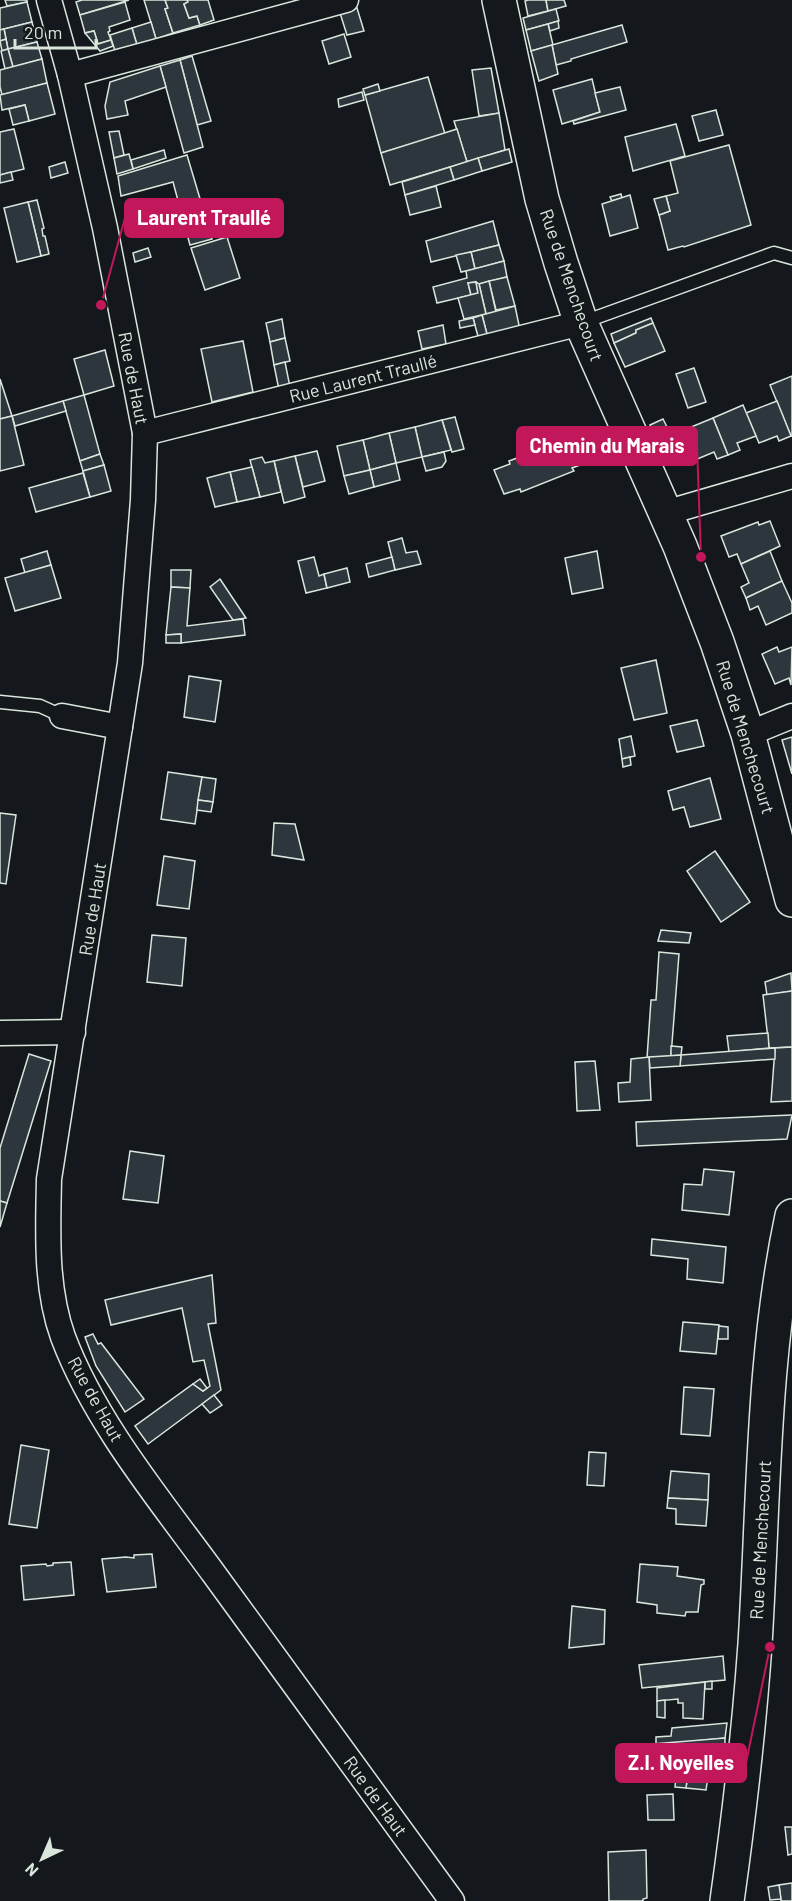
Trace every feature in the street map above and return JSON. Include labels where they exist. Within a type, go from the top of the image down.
[{"type":"main road","name":"Rue de Menchecourt","points":[[499,0],[542,199],[581,323],[665,513],[717,642],[748,734],[792,900]]},
{"type":"main road","name":"Rue de Menchecourt","points":[[726,1901],[736,1834],[755,1644],[762,1466],[772,1336],[782,1262],[792,1216]]},
{"type":"street","name":"Rue de Haut","points":[[49,0],[70,75],[105,228],[145,433],[143,500],[130,663],[49,1179],[48,1234],[54,1300],[63,1335],[81,1380],[130,1458],[452,1901]]},
{"type":"street","points":[[70,75],[346,0]]},
{"type":"street","name":"Rue Laurent Traullé","points":[[145,433],[581,323]]},
{"type":"street","points":[[665,513],[792,476]]},
{"type":"street","points":[[62,716],[120,727]]},
{"type":"street","points":[[748,734],[792,716]]},
{"type":"street","points":[[0,1033],[72,1032]]},
{"type":"lane","points":[[581,323],[774,253],[792,258]]},
{"type":"lane","points":[[0,702],[40,706],[62,716]]},
{"type":"building","points":[[5,0],[27,0],[27,2],[7,6]]},
{"type":"building","points":[[129,0],[80,15],[76,2]]},
{"type":"building","points":[[144,0],[165,0],[168,8],[165,9],[173,33],[156,39]]},
{"type":"building","points":[[165,0],[187,0],[188,2],[184,4],[189,18],[197,16],[200,25],[173,33],[165,9],[168,8]]},
{"type":"building","points":[[187,0],[208,0],[214,20],[200,25],[197,16],[189,18],[184,4],[188,2]]},
{"type":"building","points":[[546,0],[548,11],[528,16],[525,1]]},
{"type":"building","points":[[546,0],[564,0],[566,6],[548,11]]},
{"type":"building","points":[[27,2],[32,22],[0,30],[0,8]]},
{"type":"building","points":[[125,2],[130,20],[109,27],[111,40],[98,44],[94,31],[85,33],[80,15]]},
{"type":"building","points":[[357,8],[364,31],[347,35],[340,13]]},
{"type":"building","points":[[556,9],[559,21],[526,30],[523,18]]},
{"type":"building","points":[[558,21],[559,28],[550,31],[548,24]]},
{"type":"building","points":[[32,22],[37,42],[8,49],[4,29]]},
{"type":"building","points":[[151,22],[156,39],[137,45],[132,28]]},
{"type":"building","points":[[548,24],[553,45],[531,51],[526,30]]},
{"type":"building","points":[[622,25],[627,42],[556,65],[552,45]]},
{"type":"building","points":[[132,28],[137,45],[115,51],[110,35]]},
{"type":"building","points":[[4,29],[6,39],[0,41],[0,30]]},
{"type":"building","points":[[94,31],[98,44],[111,40],[113,46],[100,51],[85,33]]},
{"type":"building","points":[[344,34],[351,57],[329,64],[322,41]]},
{"type":"building","points":[[6,39],[8,49],[2,51],[0,41]]},
{"type":"building","points":[[37,42],[42,59],[13,67],[8,49]]},
{"type":"building","points":[[552,45],[558,74],[539,81],[531,51]]},
{"type":"building","points":[[8,49],[13,67],[5,69],[1,51]]},
{"type":"building","points":[[192,56],[211,121],[197,125],[180,60]]},
{"type":"building","points":[[42,59],[47,83],[2,95],[0,70]]},
{"type":"building","points":[[180,60],[203,147],[184,153],[160,66]]},
{"type":"building","points":[[160,66],[166,87],[125,101],[128,115],[107,119],[105,106],[110,82]]},
{"type":"building","points":[[491,68],[499,113],[479,116],[472,70]]},
{"type":"building","points":[[428,77],[445,134],[381,153],[365,95]]},
{"type":"building","points":[[592,79],[600,112],[562,124],[553,90]]},
{"type":"building","points":[[47,83],[55,114],[29,121],[25,105],[2,110],[0,95]]},
{"type":"building","points":[[378,84],[380,91],[365,95],[363,89]]},
{"type":"building","points":[[620,87],[626,110],[574,124],[573,121],[600,112],[595,93]]},
{"type":"building","points":[[362,92],[364,100],[339,107],[338,99]]},
{"type":"building","points":[[25,105],[29,121],[13,125],[9,109]]},
{"type":"building","points":[[716,110],[723,135],[699,141],[692,116]]},
{"type":"building","points":[[499,113],[505,150],[467,162],[454,121]]},
{"type":"building","points":[[676,124],[685,156],[633,171],[625,137]]},
{"type":"building","points":[[14,129],[24,169],[0,175],[0,132]]},
{"type":"building","points":[[457,129],[467,162],[390,185],[381,153]]},
{"type":"building","points":[[119,131],[124,155],[114,158],[109,132]]},
{"type":"building","points":[[729,145],[751,225],[668,250],[659,215],[670,211],[666,196],[678,193],[670,161]]},
{"type":"building","points":[[509,149],[512,162],[482,171],[478,158]]},
{"type":"building","points":[[164,150],[166,158],[133,169],[131,160]]},
{"type":"building","points":[[129,154],[133,169],[117,174],[114,158]]},
{"type":"building","points":[[187,155],[212,239],[190,245],[173,182],[121,196],[118,176]]},
{"type":"building","points":[[478,158],[482,171],[454,180],[450,167]]},
{"type":"building","points":[[65,162],[68,173],[51,178],[49,167]]},
{"type":"building","points":[[450,167],[454,180],[405,195],[402,182]]},
{"type":"building","points":[[11,172],[13,180],[0,183],[0,175]]},
{"type":"building","points":[[436,186],[441,207],[410,215],[405,195]]},
{"type":"building","points":[[621,194],[622,198],[612,201],[610,197]]},
{"type":"building","points":[[630,195],[638,228],[610,236],[602,204]]},
{"type":"building","points":[[666,196],[670,211],[659,215],[654,199]]},
{"type":"building","points":[[37,200],[44,228],[42,229],[43,236],[45,236],[49,254],[41,256],[28,202]]},
{"type":"building","points":[[28,202],[41,256],[17,262],[4,208]]},
{"type":"building","points":[[493,221],[499,245],[431,262],[426,241]]},
{"type":"building","points":[[227,237],[240,278],[205,290],[191,248]]},
{"type":"building","points":[[499,245],[504,261],[475,269],[471,252]]},
{"type":"building","points":[[148,248],[151,257],[135,262],[133,253]]},
{"type":"building","points":[[471,252],[475,269],[461,272],[456,255]]},
{"type":"building","points":[[504,261],[507,277],[479,284],[468,283],[471,295],[437,303],[433,287],[467,278],[466,271]]},
{"type":"building","points":[[507,277],[515,306],[496,310],[489,281]]},
{"type":"building","points":[[489,281],[496,312],[486,314],[479,284]]},
{"type":"building","points":[[476,282],[478,293],[471,295],[468,283]]},
{"type":"building","points":[[476,282],[479,284],[486,314],[464,319],[458,298],[478,293]]},
{"type":"building","points":[[515,306],[520,330],[488,338],[482,315]]},
{"type":"building","points":[[482,315],[488,338],[479,340],[473,318]]},
{"type":"building","points":[[473,318],[475,325],[460,328],[459,321]]},
{"type":"building","points":[[651,318],[653,323],[614,343],[611,334]]},
{"type":"building","points":[[282,319],[285,338],[270,342],[266,323]]},
{"type":"building","points":[[653,323],[665,351],[625,367],[614,343]]},
{"type":"building","points":[[443,325],[446,344],[422,349],[418,331]]},
{"type":"building","points":[[285,338],[290,361],[274,365],[270,342]]},
{"type":"building","points":[[243,341],[253,392],[212,402],[201,349]]},
{"type":"building","points":[[105,350],[114,386],[84,395],[74,359]]},
{"type":"building","points":[[285,362],[290,387],[279,390],[274,365]]},
{"type":"building","points":[[694,368],[706,402],[688,408],[676,374]]},
{"type":"building","points":[[792,376],[792,436],[791,436],[770,385]]},
{"type":"building","points":[[0,379],[12,416],[0,419]]},
{"type":"building","points":[[84,395],[100,454],[80,461],[63,401]]},
{"type":"building","points":[[63,401],[66,411],[15,426],[12,416]]},
{"type":"building","points":[[777,401],[791,436],[779,441],[777,436],[759,443],[746,413]]},
{"type":"building","points":[[743,405],[756,436],[737,443],[740,450],[728,455],[713,418]]},
{"type":"building","points":[[12,416],[24,465],[0,471],[0,419]]},
{"type":"building","points":[[455,417],[464,449],[452,452],[442,420]]},
{"type":"building","points":[[713,418],[728,455],[717,459],[714,452],[695,460],[684,430]]},
{"type":"building","points":[[663,419],[669,431],[655,437],[650,425]]},
{"type":"building","points":[[442,420],[451,450],[422,457],[415,427]]},
{"type":"building","points":[[415,427],[422,457],[396,463],[389,433]]},
{"type":"building","points":[[389,433],[396,463],[370,470],[363,440]]},
{"type":"building","points":[[582,437],[591,461],[572,468],[574,471],[521,492],[520,489],[504,494],[494,470],[510,464],[509,461],[565,440],[566,443]]},
{"type":"building","points":[[363,440],[370,470],[344,476],[337,446]]},
{"type":"building","points":[[317,451],[325,481],[303,487],[295,456]]},
{"type":"building","points":[[444,452],[446,461],[442,467],[426,471],[422,457]]},
{"type":"building","points":[[100,454],[104,465],[83,471],[80,461]]},
{"type":"building","points":[[295,456],[305,497],[284,503],[274,461]]},
{"type":"building","points":[[262,457],[265,463],[274,461],[281,492],[260,497],[250,460]]},
{"type":"building","points":[[396,463],[400,480],[374,487],[370,470]]},
{"type":"building","points":[[104,465],[111,491],[90,497],[83,471]]},
{"type":"building","points":[[252,467],[260,497],[237,502],[230,472]]},
{"type":"building","points":[[370,470],[374,487],[349,494],[344,476]]},
{"type":"building","points":[[230,472],[237,502],[215,507],[207,478]]},
{"type":"building","points":[[83,473],[90,497],[36,512],[29,488]]},
{"type":"building","points":[[770,521],[780,546],[741,564],[737,554],[729,557],[721,536],[758,522],[759,525]]},
{"type":"building","points":[[402,538],[406,553],[417,551],[421,564],[395,570],[388,542]]},
{"type":"building","points":[[47,551],[51,565],[25,573],[21,559]]},
{"type":"building","points":[[597,551],[603,588],[572,594],[565,558]]},
{"type":"building","points":[[770,551],[782,581],[746,598],[741,587],[749,583],[741,564]]},
{"type":"building","points":[[314,557],[319,576],[324,574],[327,588],[306,593],[298,561]]},
{"type":"building","points":[[392,557],[395,570],[369,577],[366,564]]},
{"type":"building","points":[[51,565],[61,598],[15,611],[5,578]]},
{"type":"building","points":[[347,568],[350,582],[327,588],[324,574]]},
{"type":"building","points":[[171,570],[191,570],[190,588],[171,587]]},
{"type":"building","points":[[220,579],[246,618],[233,620],[210,587]]},
{"type":"building","points":[[782,581],[792,603],[792,613],[766,625],[758,606],[750,610],[746,598]]},
{"type":"building","points":[[171,587],[190,588],[187,626],[243,619],[245,635],[181,643],[181,634],[166,635]]},
{"type":"building","points":[[181,634],[181,643],[166,643],[166,635]]},
{"type":"building","points":[[777,647],[779,652],[792,647],[791,685],[789,678],[775,684],[762,654]]},
{"type":"building","points":[[656,660],[667,713],[634,720],[621,668]]},
{"type":"building","points":[[189,676],[221,681],[215,722],[184,717]]},
{"type":"building","points":[[697,720],[704,746],[677,752],[670,726]]},
{"type":"building","points":[[631,736],[635,756],[622,759],[619,739]]},
{"type":"building","points":[[792,737],[792,774],[782,740]]},
{"type":"building","points":[[630,757],[631,765],[623,767],[622,759]]},
{"type":"building","points":[[168,772],[202,777],[195,824],[161,819]]},
{"type":"building","points":[[202,777],[216,779],[213,802],[198,800]]},
{"type":"building","points":[[710,778],[721,819],[690,827],[684,807],[673,810],[668,791]]},
{"type":"building","points":[[198,800],[213,802],[211,812],[197,810]]},
{"type":"building","points":[[0,813],[16,815],[6,884],[0,883]]},
{"type":"building","points":[[274,823],[295,824],[304,860],[272,855]]},
{"type":"building","points":[[715,851],[750,902],[721,922],[687,871]]},
{"type":"building","points":[[164,856],[195,861],[189,909],[157,905]]},
{"type":"building","points":[[661,930],[691,933],[689,943],[658,941]]},
{"type":"building","points":[[152,935],[186,938],[182,986],[147,982]]},
{"type":"building","points":[[659,952],[679,954],[671,1056],[647,1058],[651,1000],[656,1000]]},
{"type":"building","points":[[791,973],[792,991],[767,995],[765,982]]},
{"type":"building","points":[[792,991],[792,1047],[769,1048],[763,995]]},
{"type":"building","points":[[768,1033],[769,1048],[729,1052],[727,1036]]},
{"type":"building","points":[[671,1046],[682,1047],[681,1055],[671,1056]]},
{"type":"building","points":[[792,1047],[792,1101],[771,1102],[775,1048]]},
{"type":"building","points":[[775,1048],[775,1059],[680,1066],[681,1055]]},
{"type":"building","points":[[29,1054],[51,1061],[7,1203],[0,1201],[0,1148]]},
{"type":"building","points":[[681,1055],[680,1066],[650,1068],[649,1057]]},
{"type":"building","points":[[649,1057],[651,1100],[619,1102],[618,1083],[630,1082],[631,1059]]},
{"type":"building","points":[[595,1061],[600,1110],[577,1111],[575,1062]]},
{"type":"building","points":[[792,1115],[787,1139],[637,1146],[636,1122]]},
{"type":"building","points":[[130,1151],[164,1156],[158,1203],[123,1199]]},
{"type":"building","points":[[704,1169],[734,1172],[729,1215],[682,1210],[684,1184],[702,1185]]},
{"type":"building","points":[[0,1201],[7,1203],[0,1227]]},
{"type":"building","points":[[652,1239],[726,1247],[723,1283],[687,1279],[688,1259],[651,1255]]},
{"type":"building","points":[[212,1275],[216,1323],[208,1324],[221,1390],[148,1444],[135,1426],[193,1384],[203,1391],[210,1386],[204,1360],[193,1362],[182,1308],[111,1325],[105,1300]]},
{"type":"building","points":[[683,1322],[719,1325],[716,1354],[680,1351]]},
{"type":"building","points":[[719,1326],[728,1327],[728,1339],[718,1339]]},
{"type":"building","points":[[93,1334],[98,1344],[101,1343],[144,1399],[125,1412],[96,1366],[85,1337]]},
{"type":"building","points":[[200,1379],[207,1388],[203,1391],[193,1384]]},
{"type":"building","points":[[684,1387],[714,1389],[710,1436],[681,1434]]},
{"type":"building","points":[[214,1395],[222,1405],[210,1413],[202,1404]]},
{"type":"building","points":[[21,1445],[49,1450],[37,1528],[9,1524]]},
{"type":"building","points":[[589,1452],[606,1453],[604,1486],[587,1485]]},
{"type":"building","points":[[671,1471],[709,1474],[708,1500],[668,1498]]},
{"type":"building","points":[[668,1498],[708,1500],[706,1526],[676,1524],[676,1509],[667,1508]]},
{"type":"building","points":[[152,1554],[156,1587],[107,1592],[102,1559],[134,1558],[134,1555]]},
{"type":"building","points":[[71,1562],[74,1595],[24,1600],[21,1566],[46,1564],[47,1566],[53,1563]]},
{"type":"building","points":[[640,1564],[678,1567],[677,1576],[704,1580],[704,1584],[701,1585],[698,1612],[686,1612],[685,1616],[657,1613],[657,1605],[637,1602]]},
{"type":"building","points":[[572,1606],[605,1610],[604,1644],[569,1648]]},
{"type":"building","points":[[723,1656],[725,1680],[642,1688],[639,1665]]},
{"type":"building","points":[[712,1681],[712,1689],[705,1689],[705,1682]]},
{"type":"building","points":[[705,1682],[703,1719],[683,1718],[683,1703],[678,1703],[678,1699],[657,1701],[657,1688]]},
{"type":"building","points":[[665,1700],[665,1718],[657,1717],[657,1701]]},
{"type":"building","points":[[727,1723],[725,1738],[656,1745],[656,1737],[671,1736],[672,1728]]},
{"type":"building","points":[[725,1738],[725,1748],[712,1750],[691,1748],[690,1752],[654,1755],[653,1744]]},
{"type":"building","points":[[691,1748],[712,1750],[706,1790],[686,1788]]},
{"type":"building","points":[[678,1757],[690,1758],[686,1788],[675,1787]]},
{"type":"building","points":[[673,1794],[674,1820],[648,1820],[647,1795]]},
{"type":"building","points":[[785,1827],[792,1827],[792,1854],[788,1855]]},
{"type":"building","points":[[646,1850],[647,1898],[643,1901],[609,1901],[608,1852]]},
{"type":"building","points":[[792,1883],[792,1901],[781,1901],[779,1885]]},
{"type":"building","points":[[779,1885],[781,1899],[770,1900],[768,1887]]},
{"type":"place","name":"Laurent Traullé","points":[[101,305]]},
{"type":"place","name":"Chemin du Marais","points":[[701,557]]},
{"type":"place","name":"Z.I. Noyelles","points":[[770,1647]]}]
